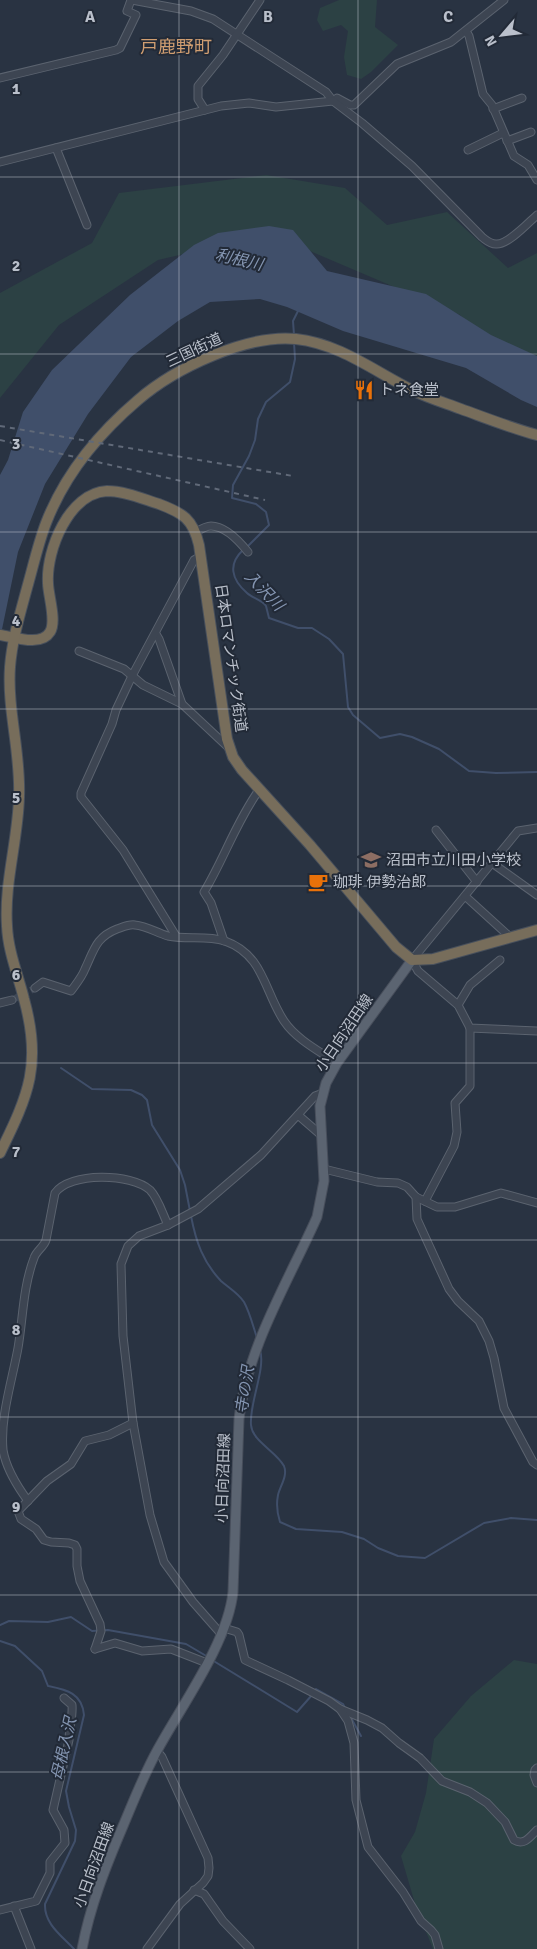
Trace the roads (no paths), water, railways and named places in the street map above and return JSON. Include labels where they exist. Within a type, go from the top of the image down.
[{"type":"highway","name":"三国街道","points":[[0,1152],[25,1098],[29,1085],[33,1051],[30,1023],[3,928],[19,794],[18,758],[10,668],[14,638],[40,542],[51,510],[77,464],[102,434],[148,391],[180,372],[248,343],[267,339],[297,339],[324,344],[436,400],[537,435]]},
{"type":"highway","name":"日本ロマンチック街道","points":[[14,638],[36,640],[48,635],[52,630],[48,574],[53,547],[62,526],[85,498],[106,491],[128,494],[180,512],[188,519],[196,532],[201,556],[224,727],[237,764],[258,790],[310,845],[380,929],[404,955],[412,960]]},
{"type":"highway","points":[[0,634],[14,638]]},
{"type":"highway","points":[[412,960],[433,959],[537,930]]},
{"type":"main road","name":"小日向沼田線","points":[[82,1949],[95,1898],[142,1782],[157,1751],[207,1663],[229,1616],[233,1592],[239,1419],[242,1395],[256,1347],[317,1217],[323,1193],[324,1169],[320,1106],[322,1093],[337,1063],[412,960]]},
{"type":"street","points":[[0,78],[120,48],[136,15],[128,11],[132,0],[191,11],[212,19],[326,92],[333,101],[412,166],[490,243],[502,243],[510,239],[537,214]]},
{"type":"street","points":[[204,110],[198,99],[198,86],[223,55],[260,0]]},
{"type":"street","points":[[0,162],[204,110],[239,103],[276,106],[333,101],[337,98],[350,105],[354,105],[397,64],[452,42],[504,0]]},
{"type":"street","points":[[466,31],[469,36],[483,94],[493,109],[514,156],[534,168],[537,180]]},
{"type":"street","points":[[493,109],[522,98]]},
{"type":"street","points":[[468,150],[503,132]]},
{"type":"street","points":[[507,141],[531,132]]},
{"type":"street","points":[[56,148],[88,225]]},
{"type":"street","points":[[196,532],[207,526],[213,526],[231,536],[248,552]]},
{"type":"street","points":[[176,936],[123,850],[81,797],[81,793],[132,676],[194,560],[201,556]]},
{"type":"street","points":[[156,634],[182,704]]},
{"type":"street","points":[[79,651],[124,669],[143,685],[182,704],[231,749]]},
{"type":"street","points":[[224,941],[211,903],[204,892],[218,869],[238,823],[258,790]]},
{"type":"street","points":[[425,1201],[454,1146],[457,1132],[455,1102],[470,1086],[470,1028],[458,1005],[418,971],[412,960],[518,831],[537,828]]},
{"type":"street","points":[[436,830],[477,882]]},
{"type":"street","points":[[492,863],[537,895]]},
{"type":"street","points":[[466,896],[510,937]]},
{"type":"street","points":[[35,988],[43,982],[71,991],[85,970],[95,945],[107,933],[124,926],[135,925],[168,936],[207,937],[224,941],[251,957],[260,970],[284,1021],[294,1033],[337,1063]]},
{"type":"street","points":[[458,1005],[470,985],[500,960]]},
{"type":"street","points":[[0,1003],[12,1000]]},
{"type":"street","points":[[470,1028],[537,1031]]},
{"type":"street","points":[[322,1093],[316,1096],[261,1155],[198,1209],[168,1225],[139,1236],[128,1246],[121,1264],[122,1327],[133,1423],[150,1514],[164,1562],[192,1602],[223,1632],[237,1632],[240,1635],[245,1660],[329,1701],[340,1709],[382,1728],[399,1744],[420,1758],[442,1781],[470,1792],[487,1803],[502,1818],[511,1835],[518,1842],[528,1839],[537,1830]]},
{"type":"street","points":[[298,1115],[321,1135]]},
{"type":"street","points":[[324,1169],[377,1182],[398,1182],[407,1187],[416,1197],[437,1207],[455,1207],[501,1193],[537,1202]]},
{"type":"street","points":[[28,1501],[7,1465],[2,1435],[18,1348],[24,1301],[34,1256],[46,1240],[55,1192],[58,1188],[70,1182],[95,1177],[128,1179],[139,1183],[151,1191],[168,1225]]},
{"type":"street","points":[[416,1197],[417,1219],[428,1245],[449,1289],[478,1321],[489,1341],[504,1408],[533,1462],[537,1465]]},
{"type":"street","points":[[133,1423],[108,1435],[85,1441],[71,1464],[47,1480],[18,1511],[21,1518],[36,1529],[44,1540],[69,1543],[77,1549],[77,1566],[80,1581],[100,1624],[101,1630],[95,1649],[115,1643],[142,1651],[172,1649],[207,1663]]},
{"type":"street","points":[[0,1910],[36,1901],[50,1873],[50,1862],[65,1843],[64,1830],[53,1810],[69,1740],[72,1714],[72,1705],[64,1698]]},
{"type":"street","points":[[340,1709],[348,1721],[354,1743],[356,1800],[368,1847],[403,1892],[421,1921],[435,1935],[439,1949]]},
{"type":"street","points":[[147,1949],[180,1904],[203,1883],[208,1876],[209,1868],[208,1858],[162,1757],[157,1751]]},
{"type":"street","points":[[537,1768],[534,1770],[534,1775],[537,1783]]},
{"type":"street","points":[[194,1890],[204,1894],[223,1921],[250,1949]]},
{"type":"street","points":[[14,1906],[31,1949]]},
{"type":"water","name":"利根川","points":[[269,226],[293,230],[327,271],[426,294],[491,335],[537,356],[537,407],[521,400],[466,368],[343,331],[287,307],[260,299],[210,302],[178,321],[131,357],[88,414],[45,484],[18,552],[0,639],[0,475],[8,460],[23,412],[52,370],[130,295],[194,245],[218,233]]},
{"type":"waterway","name":"入沢川","points":[[294,335],[293,321],[298,311]]},
{"type":"waterway","name":"入沢川","points":[[247,547],[269,525],[266,512],[256,504],[232,498],[233,485],[249,456],[255,440],[258,419],[266,402],[290,382],[295,359],[294,342]]},
{"type":"waterway","name":"入沢川","points":[[243,550],[238,555],[233,566],[235,577],[242,588],[266,606],[269,618],[298,628],[312,628],[329,639],[343,654],[348,707],[353,715],[380,738],[400,734],[412,737],[439,749],[469,771],[496,773],[537,772]]},
{"type":"waterway","name":"寺の沢","points":[[61,1068],[92,1089],[131,1090],[142,1095],[147,1100],[152,1125],[180,1170],[190,1211]]},
{"type":"waterway","name":"寺の沢","points":[[191,1216],[195,1234],[205,1259],[221,1281],[244,1302],[257,1338]]},
{"type":"waterway","name":"寺の沢","points":[[260,1350],[261,1367],[252,1407],[251,1425],[252,1431],[260,1441],[284,1466],[284,1477],[277,1502],[280,1522],[296,1529],[342,1532],[364,1539],[378,1548],[398,1556],[425,1558],[484,1523],[511,1518],[537,1520]]},
{"type":"waterway","points":[[0,1625],[9,1621],[48,1622],[71,1617],[92,1631],[108,1630],[186,1644],[208,1657]]},
{"type":"waterway","name":"母根入沢","points":[[0,1641],[15,1646],[42,1671],[48,1686],[67,1691],[77,1697],[83,1708],[84,1715],[66,1791],[76,1830],[75,1841],[45,1904],[47,1918],[74,1949]]},
{"type":"waterway","points":[[212,1660],[297,1712],[312,1695]]},
{"type":"waterway","points":[[314,1691],[316,1689],[343,1704],[345,1708]]},
{"type":"waterway","points":[[350,1716],[361,1736]]},
{"type":"tunnel","points":[[12,1000],[35,988]]},
{"type":"railway","points":[[0,426],[293,476]]},
{"type":"railway","points":[[0,440],[265,500]]},
{"type":"place","name":"トネ食堂","points":[[364,390]]},
{"type":"place","name":"沼田市立川田小学校","points":[[371,860]]},
{"type":"place","name":"珈琲 伊勢治郎","points":[[318,882]]},
{"type":"district","name":"戸鹿野町","points":[[176,47]]}]
